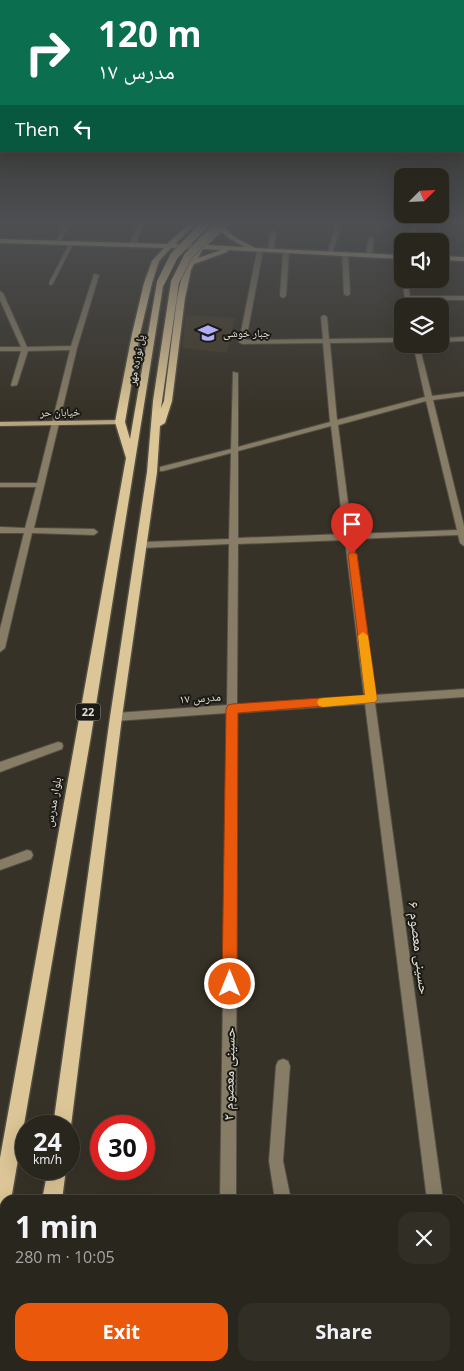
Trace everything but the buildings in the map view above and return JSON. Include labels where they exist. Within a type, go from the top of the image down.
[{"type":"main road","points":[[131,460],[120,422],[136,334],[148,285]]},
{"type":"main road","name":"پل نوزده مهر","points":[[141,400],[160,285]]},
{"type":"main road","points":[[63,1115],[116,717],[156,438],[157,401],[176,285]]},
{"type":"main road","points":[[156,438],[168,401],[184,285]]},
{"type":"main road","name":"بلوار مدرس","points":[[3,1195],[141,400]]},
{"type":"main road","points":[[53,1195],[55,1180]]},
{"type":"street","points":[[0,648],[74,348],[94,285]]},
{"type":"street","points":[[252,285],[242,342],[394,340]]},
{"type":"street","points":[[283,296],[284,285]]},
{"type":"street","points":[[347,285],[348,294]]},
{"type":"street","points":[[406,288],[408,298]]},
{"type":"street","points":[[0,293],[25,349],[14,385]]},
{"type":"street","points":[[449,298],[464,298]]},
{"type":"street","name":"حسینی معصوم ۶","points":[[324,317],[328,342],[334,424],[434,1195]]},
{"type":"street","points":[[449,340],[464,339]]},
{"type":"street","points":[[0,349],[74,348]]},
{"type":"street","points":[[418,353],[464,543]]},
{"type":"street","name":"حسینی معصوم ۲","points":[[228,1195],[235,373]]},
{"type":"street","points":[[163,469],[429,398],[464,394]]},
{"type":"street","name":"خیابان حر","points":[[0,424],[120,422]]},
{"type":"street","points":[[0,486],[41,485]]},
{"type":"street","points":[[0,530],[94,532]]},
{"type":"street","points":[[142,544],[462,532]]},
{"type":"street","points":[[0,605],[11,605]]},
{"type":"street","name":"مدرس ۱۷","points":[[116,717],[464,692]]},
{"type":"street","points":[[0,767],[58,746]]},
{"type":"street","points":[[0,865],[27,856]]},
{"type":"street","points":[[282,1195],[276,1161],[283,1066]]},
{"type":"shaded area","name":"جبار خوشی","points":[[186,315],[235,318],[227,353],[182,348]]},
{"type":"slow traffic","points":[[323,702],[371,699],[363,636]]},
{"type":"place","name":"جبار خوشی","points":[[208,333]]},
{"type":"route","points":[[230,984],[232,709],[371,699],[352,554]]}]
